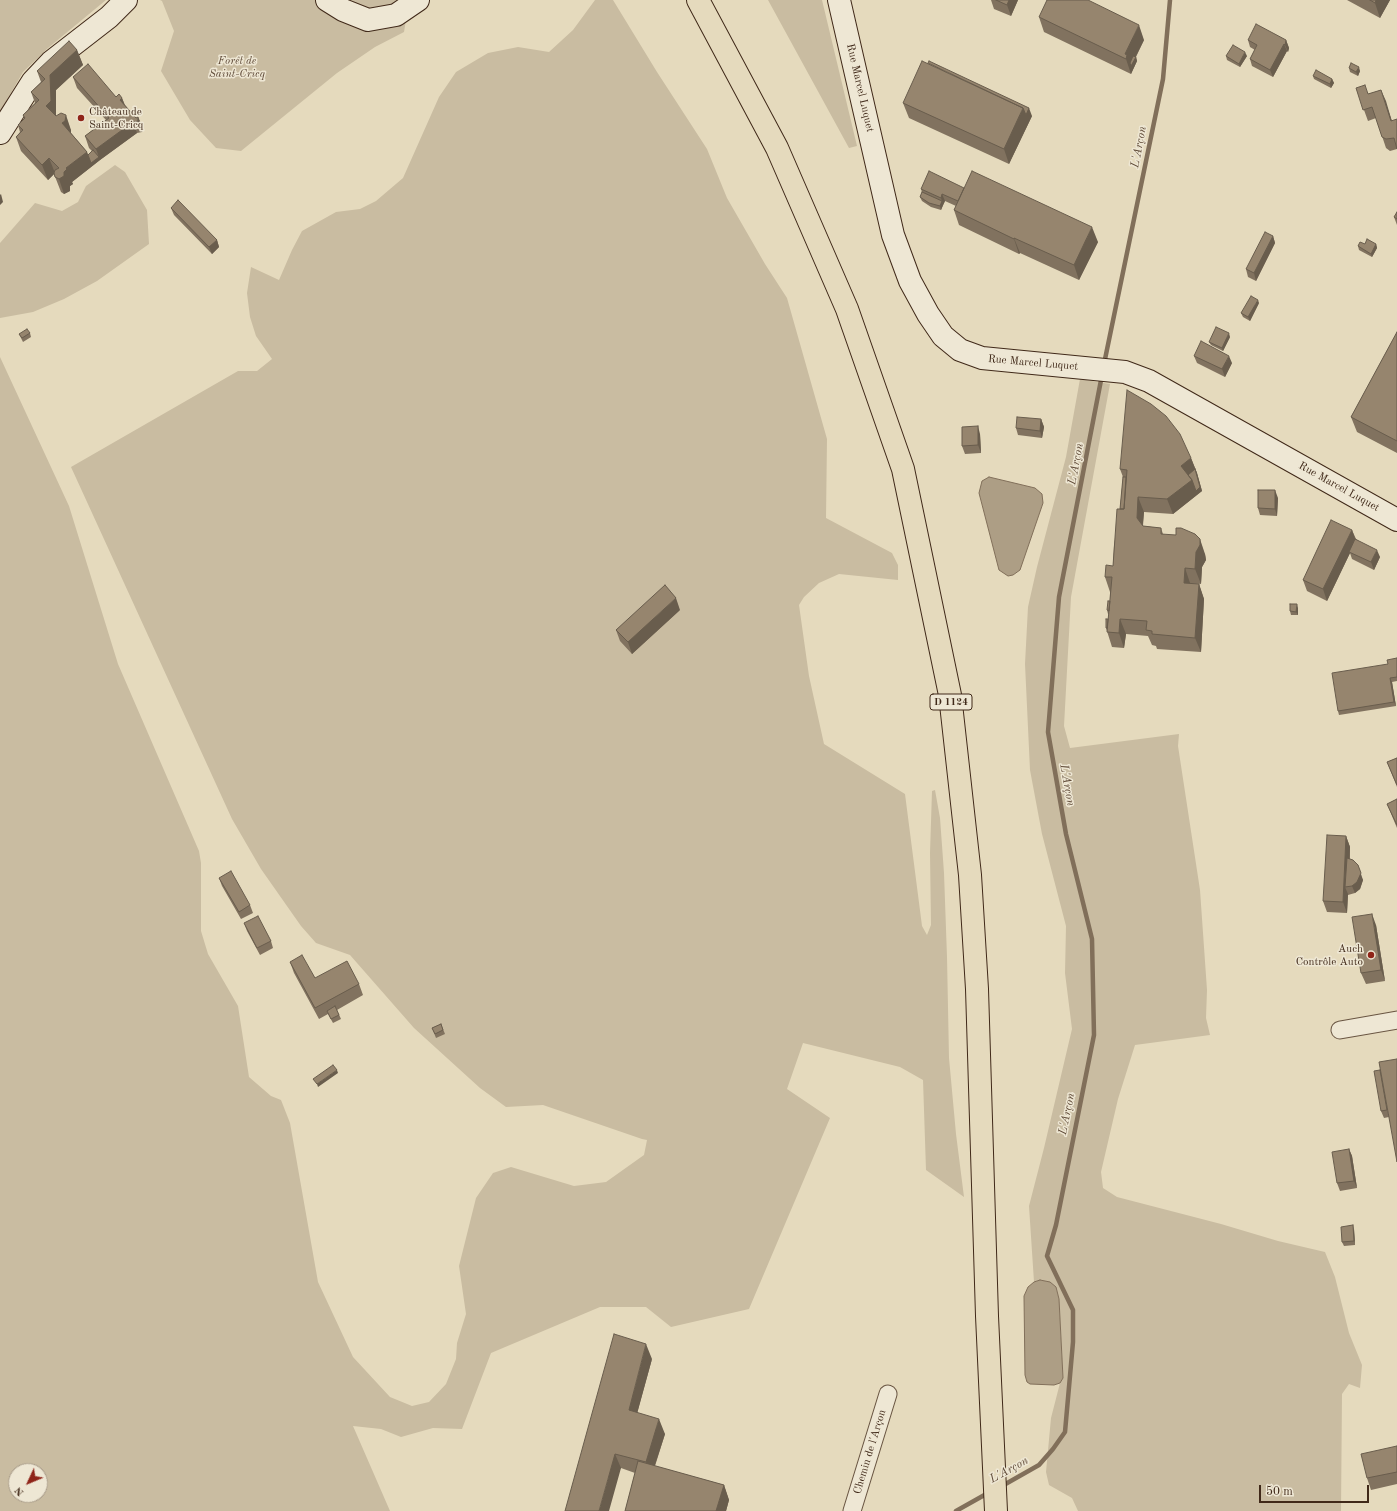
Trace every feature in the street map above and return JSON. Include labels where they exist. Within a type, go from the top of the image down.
[{"type":"highway","name":"D 1124","points":[[698,0],[777,148],[847,309],[903,469],[950,695],[970,875],[977,989],[986,1308],[996,1511]]},
{"type":"street","points":[[0,133],[33,81],[46,67],[108,17],[126,0]]},
{"type":"street","points":[[327,0],[343,10],[368,20],[396,15],[418,0]]},
{"type":"street","name":"Rue Marcel Luquet","points":[[839,0],[893,235],[910,281],[928,314],[943,336],[960,350],[982,358],[1125,372],[1149,381],[1397,520]]},
{"type":"street","points":[[1340,1030],[1397,1020]]},
{"type":"street","name":"Chemin de l'Arçon","points":[[852,1511],[888,1394]]},
{"type":"green space","points":[[0,0],[106,0],[48,48],[23,72],[0,112]]},
{"type":"green space","name":"Forêt de Saint-Cricq","points":[[160,0],[400,0],[406,20],[404,32],[375,47],[337,73],[241,151],[216,148],[190,120],[161,71],[174,31],[162,1]]},
{"type":"green space","points":[[595,0],[613,0],[657,72],[707,149],[727,198],[765,264],[787,298],[827,439],[826,518],[892,553],[898,565],[898,580],[839,574],[819,583],[804,597],[799,605],[809,676],[824,744],[905,794],[922,926],[927,935],[931,925],[930,853],[932,791],[935,790],[940,818],[944,873],[949,1058],[964,1197],[926,1170],[923,1080],[900,1067],[803,1043],[787,1089],[830,1118],[749,1309],[671,1327],[646,1307],[600,1307],[491,1353],[462,1429],[433,1428],[401,1437],[381,1429],[353,1426],[390,1511],[0,1511],[0,357],[69,506],[118,664],[199,851],[201,863],[201,931],[208,954],[238,1006],[249,1077],[271,1096],[281,1100],[290,1123],[318,1282],[353,1357],[390,1397],[412,1406],[429,1402],[446,1384],[456,1359],[457,1343],[466,1314],[459,1266],[476,1198],[493,1173],[511,1167],[574,1186],[606,1182],[644,1155],[647,1140],[543,1105],[506,1107],[480,1088],[414,1028],[350,955],[316,943],[301,926],[261,869],[232,819],[71,467],[238,371],[257,371],[272,359],[256,336],[250,317],[247,293],[251,267],[279,280],[302,231],[336,212],[360,209],[376,201],[403,178],[439,97],[456,72],[488,53],[518,47],[549,52],[573,30]]},
{"type":"green space","points":[[768,0],[822,0],[857,146],[849,148]]},
{"type":"green space","points":[[115,165],[125,172],[147,210],[149,244],[97,281],[64,299],[33,312],[0,318],[0,243],[35,203],[62,211],[78,202],[86,186]]},
{"type":"green space","points":[[1080,379],[1110,384],[1071,597],[1064,726],[1070,748],[1179,734],[1178,746],[1200,890],[1207,990],[1206,1018],[1210,1035],[1135,1045],[1118,1099],[1101,1172],[1103,1188],[1117,1197],[1221,1224],[1278,1241],[1325,1252],[1335,1277],[1349,1333],[1362,1365],[1360,1388],[1349,1384],[1342,1394],[1341,1511],[1078,1511],[1072,1498],[1049,1485],[1046,1472],[1051,1418],[1060,1383],[1063,1378],[1059,1299],[1056,1287],[1040,1280],[1034,1282],[1029,1206],[1072,1029],[1065,973],[1066,926],[1042,834],[1030,770],[1025,664],[1028,607],[1066,457]]},
{"type":"shaded area","points":[[989,477],[1035,488],[1042,494],[1043,503],[1020,570],[1013,575],[1008,576],[999,570],[979,493],[982,481]]},
{"type":"shaded area","points":[[1040,1280],[1050,1282],[1056,1287],[1059,1299],[1063,1378],[1060,1383],[1054,1385],[1030,1384],[1027,1382],[1025,1375],[1024,1296],[1028,1287],[1034,1282]]},
{"type":"building","points":[[996,0],[1009,0],[1007,5]]},
{"type":"building","points":[[1047,0],[1088,0],[1139,25],[1125,54],[1127,55],[1126,59],[1039,17]]},
{"type":"building","points":[[1256,24],[1286,40],[1285,45],[1284,44],[1270,70],[1250,59],[1257,45],[1248,40]]},
{"type":"building","points":[[69,41],[77,50],[50,75],[51,101],[46,106],[56,116],[61,113],[66,115],[65,121],[62,123],[87,152],[66,168],[67,169],[64,172],[64,176],[59,179],[55,177],[54,173],[55,170],[59,168],[49,158],[42,165],[16,137],[23,130],[18,125],[25,118],[23,115],[39,100],[31,92],[45,79],[37,71]]},
{"type":"building","points":[[1233,45],[1245,52],[1239,64],[1226,56]]},
{"type":"building","points":[[1133,56],[1136,57],[1131,66],[1130,63]]},
{"type":"building","points":[[922,61],[1023,108],[1004,149],[903,103]]},
{"type":"building","points":[[929,61],[1029,108],[1026,115],[1023,108],[928,63]]},
{"type":"building","points":[[1351,63],[1359,67],[1356,72],[1349,68]]},
{"type":"building","points":[[88,64],[116,97],[119,94],[122,98],[120,100],[136,118],[138,117],[138,121],[133,122],[96,149],[85,136],[109,118],[73,77]]},
{"type":"building","points":[[1316,70],[1332,79],[1330,84],[1313,76]]},
{"type":"building","points":[[1365,85],[1368,94],[1381,90],[1391,121],[1397,119],[1397,149],[1394,138],[1386,139],[1382,137],[1372,107],[1363,110],[1356,88]]},
{"type":"building","points":[[93,150],[99,157],[91,163],[88,155]]},
{"type":"building","points":[[929,171],[964,188],[958,201],[942,194],[941,198],[921,189]]},
{"type":"building","points":[[972,171],[1092,227],[1074,265],[1014,239],[954,210]]},
{"type":"building","points":[[922,192],[942,201],[940,206],[929,203],[920,197]]},
{"type":"building","points":[[178,200],[217,240],[209,247],[171,208]]},
{"type":"building","points":[[1397,212],[1397,219],[1394,217]]},
{"type":"building","points":[[1265,232],[1273,236],[1254,273],[1246,269]]},
{"type":"building","points":[[1367,239],[1376,244],[1371,254],[1358,246],[1360,242],[1365,244]]},
{"type":"building","points":[[1251,296],[1258,300],[1248,317],[1241,313]]},
{"type":"building","points":[[1216,327],[1229,333],[1222,348],[1209,342]]},
{"type":"building","points":[[27,329],[30,333],[22,338],[19,334]]},
{"type":"building","points":[[1397,332],[1397,441],[1351,417]]},
{"type":"building","points":[[1201,341],[1229,356],[1222,369],[1194,356]]},
{"type":"building","points":[[1127,390],[1151,404],[1166,416],[1180,434],[1191,458],[1181,466],[1192,480],[1167,499],[1138,497],[1137,518],[1143,526],[1161,528],[1161,534],[1176,535],[1176,528],[1181,528],[1195,534],[1200,539],[1200,545],[1196,552],[1195,569],[1185,568],[1184,583],[1199,584],[1195,638],[1152,634],[1152,631],[1146,630],[1147,621],[1120,619],[1119,633],[1107,632],[1112,577],[1105,577],[1106,565],[1113,566],[1117,509],[1124,509],[1127,470],[1120,469]]},
{"type":"building","points":[[1017,417],[1041,419],[1040,431],[1016,428]]},
{"type":"building","points":[[978,426],[978,445],[962,446],[962,427]]},
{"type":"building","points":[[1195,469],[1200,487],[1196,491],[1192,480],[1188,475]]},
{"type":"building","points":[[1123,477],[1126,477],[1124,509],[1120,509]]},
{"type":"building","points":[[1258,490],[1275,490],[1275,509],[1258,508]]},
{"type":"building","points":[[1331,520],[1352,530],[1323,589],[1303,580]]},
{"type":"building","points":[[1355,539],[1377,550],[1371,562],[1349,552]]},
{"type":"building","points":[[665,585],[676,598],[628,642],[616,630]]},
{"type":"building","points":[[1108,601],[1110,601],[1109,611],[1107,610]]},
{"type":"building","points":[[1290,604],[1297,604],[1296,612],[1290,611]]},
{"type":"building","points":[[1106,619],[1108,619],[1107,628],[1106,628]]},
{"type":"building","points":[[1397,658],[1397,677],[1390,678],[1394,702],[1338,711],[1332,673],[1388,664],[1387,660]]},
{"type":"building","points":[[1397,758],[1397,785],[1387,762]]},
{"type":"building","points":[[1397,799],[1397,825],[1387,804]]},
{"type":"building","points":[[1327,835],[1346,836],[1343,902],[1323,901]]},
{"type":"building","points":[[1347,858],[1353,860],[1358,865],[1361,873],[1357,882],[1352,886],[1345,887]]},
{"type":"building","points":[[231,871],[250,905],[239,912],[219,878]]},
{"type":"building","name":"Auch Contrôle Auto","points":[[1372,914],[1381,970],[1361,973],[1352,917]]},
{"type":"building","points":[[258,916],[271,941],[257,948],[244,923]]},
{"type":"building","points":[[302,955],[315,978],[347,961],[359,984],[315,1008],[290,962]]},
{"type":"building","points":[[335,1006],[339,1015],[331,1019],[327,1011]]},
{"type":"building","points":[[441,1024],[443,1030],[435,1034],[432,1028]]},
{"type":"building","points":[[1397,1059],[1397,1162],[1379,1062]]},
{"type":"building","points":[[333,1065],[337,1070],[317,1084],[313,1079]]},
{"type":"building","points":[[1380,1070],[1387,1110],[1381,1111],[1374,1071]]},
{"type":"building","points":[[1349,1149],[1354,1181],[1337,1183],[1332,1152]]},
{"type":"building","points":[[1353,1225],[1354,1241],[1342,1242],[1341,1227]]},
{"type":"building","points":[[614,1334],[646,1344],[629,1410],[659,1419],[646,1462],[615,1454],[599,1511],[565,1511]]},
{"type":"building","points":[[1397,1446],[1397,1472],[1367,1478],[1361,1454]]},
{"type":"building","points":[[638,1461],[724,1485],[716,1511],[625,1511]]},
{"type":"waterway","name":"L'Arçon","points":[[1104,364],[1163,79],[1170,0]]},
{"type":"waterway","name":"L'Arçon","points":[[1002,1486],[1039,1465],[1065,1432],[1073,1342],[1073,1310],[1047,1256],[1056,1225],[1094,1035],[1092,939],[1066,834],[1048,732],[1059,597],[1102,375]]},
{"type":"waterway","name":"L'Arçon","points":[[956,1511],[988,1493]]},
{"type":"place","name":"Château de Saint-Cricq","points":[[81,118]]},
{"type":"place","name":"Auch Contrôle Auto","points":[[1371,955]]}]
